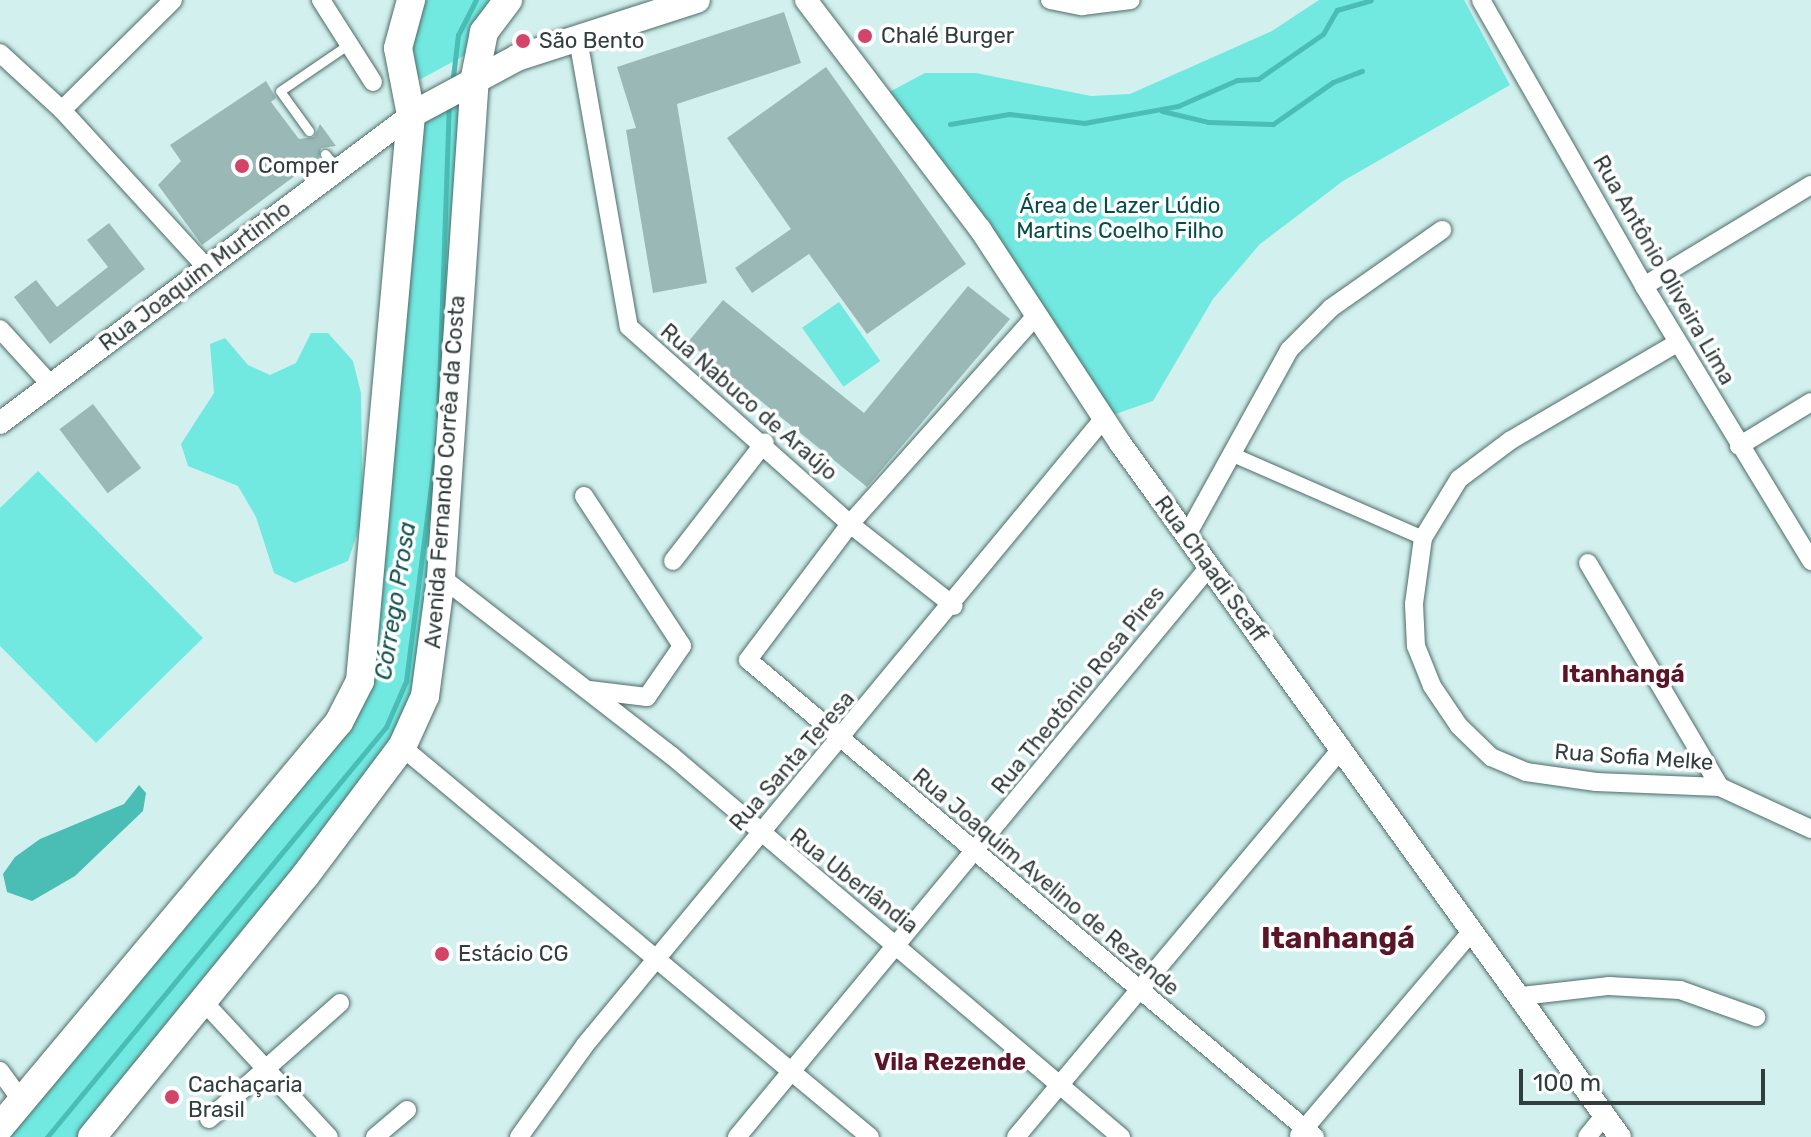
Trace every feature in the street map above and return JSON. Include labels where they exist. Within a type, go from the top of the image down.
[{"type":"main road","points":[[0,1127],[339,722],[360,681],[415,113],[398,48],[411,0]]},
{"type":"main road","name":"Avenida Fernando Corrêa da Costa","points":[[92,1137],[402,747],[425,696],[441,577],[467,83],[484,32],[508,0]]},
{"type":"main road","name":"Rua Joaquim Murtinho","points":[[415,113],[467,83],[578,39],[697,0]]},
{"type":"street","points":[[62,110],[173,0]]},
{"type":"street","points":[[321,0],[346,46],[373,82]]},
{"type":"street","name":"Rua Chaadi Scaff","points":[[806,0],[980,229],[1034,318],[1209,567],[1522,996],[1620,1137]]},
{"type":"street","points":[[1050,0],[1082,6],[1131,0]]},
{"type":"street","name":"Rua Antônio Oliveira Lima","points":[[1481,0],[1677,343],[1811,561]]},
{"type":"street","name":"Rua Nabuco de Araújo","points":[[578,39],[629,327],[765,442],[850,524],[954,606]]},
{"type":"street","points":[[0,53],[62,110],[206,267]]},
{"type":"street","name":"Rua Joaquim Murtinho","points":[[0,423],[206,267],[331,161],[415,113]]},
{"type":"street","points":[[1644,286],[1811,185]]},
{"type":"street","points":[[1187,535],[1289,350],[1331,308],[1442,230]]},
{"type":"street","points":[[850,524],[1034,318]]},
{"type":"street","points":[[0,329],[50,384]]},
{"type":"street","name":"Rua Sofia Melke","points":[[1677,343],[1483,458],[1439,505],[1423,538],[1414,604],[1416,646],[1446,706],[1491,757],[1526,772],[1596,782],[1720,787],[1811,829]]},
{"type":"street","points":[[1739,446],[1811,402]]},
{"type":"street","name":"Rua Santa Teresa","points":[[519,1137],[655,961],[841,743],[1104,418]]},
{"type":"street","points":[[673,561],[765,442]]},
{"type":"street","points":[[1231,454],[1423,538]]},
{"type":"street","points":[[584,496],[682,646],[647,697],[586,690]]},
{"type":"street","name":"Rua Joaquim Avelino de Rezende","points":[[850,524],[748,660],[841,743],[978,850],[1137,993],[1305,1134]]},
{"type":"street","points":[[1588,563],[1720,787]]},
{"type":"street","name":"Rua Theotônio Rosa Pires","points":[[737,1137],[978,850],[1209,567]]},
{"type":"street","name":"Rua Uberlândia","points":[[441,577],[586,690],[759,836],[898,945],[1121,1137]]},
{"type":"street","points":[[402,747],[655,961],[794,1070],[870,1137]]},
{"type":"street","points":[[1016,1137],[1342,748]]},
{"type":"street","points":[[1305,1134],[1472,931]]},
{"type":"street","points":[[1522,996],[1609,986],[1680,990],[1756,1017]]},
{"type":"street","points":[[203,1001],[329,1137]]},
{"type":"street","points":[[209,1119],[340,1003]]},
{"type":"street","points":[[0,1071],[23,1103]]},
{"type":"street","points":[[375,1137],[407,1110]]},
{"type":"street","points":[[1587,1137],[1604,1116]]},
{"type":"lane","points":[[309,131],[280,91],[346,46]]},
{"type":"green space","points":[[422,0],[495,0],[469,53],[421,79],[411,72],[409,48]]},
{"type":"green space","name":"Área de Lazer Lúdio Martins Coelho Filho","points":[[1319,0],[1464,0],[1510,85],[1343,181],[1260,244],[1213,299],[1153,401],[1104,418],[876,99],[925,73],[976,73],[1091,96],[1130,94],[1272,31]]},
{"type":"green space","points":[[475,77],[425,696],[92,1137],[0,1137],[360,681],[411,115]]},
{"type":"green space","points":[[839,302],[880,361],[843,387],[802,328]]},
{"type":"green space","points":[[311,333],[328,333],[353,361],[361,393],[363,517],[348,561],[295,583],[274,573],[256,517],[238,486],[188,466],[181,444],[214,393],[210,344],[225,338],[248,365],[270,375],[296,363]]},
{"type":"green space","points":[[38,471],[203,638],[96,743],[0,646],[0,508]]},
{"type":"shaded area","points":[[139,785],[146,793],[143,811],[75,876],[32,901],[7,892],[3,874],[15,857],[40,839],[124,804]]},
{"type":"building","points":[[784,12],[801,63],[677,104],[707,283],[653,293],[626,130],[636,128],[617,67]]},
{"type":"building","points":[[826,67],[966,264],[867,334],[809,254],[752,293],[735,268],[791,229],[727,138]]},
{"type":"building","name":"Comper","points":[[266,81],[276,98],[271,102],[299,139],[314,137],[320,124],[336,146],[321,148],[319,158],[202,245],[158,185],[181,161],[170,145]]},
{"type":"building","points":[[109,223],[145,269],[50,344],[14,297],[36,280],[57,307],[108,267],[87,240]]},
{"type":"building","points":[[968,286],[1010,319],[867,487],[688,342],[723,300],[864,413]]},
{"type":"building","points":[[93,404],[141,468],[108,493],[59,429]]},
{"type":"waterway","name":"Córrego Prosa","points":[[452,85],[458,35],[476,0]]},
{"type":"waterway","points":[[950,124],[1009,114],[1084,123],[1178,106],[1237,80],[1258,79],[1323,34],[1337,10],[1371,0]]},
{"type":"waterway","points":[[1162,111],[1208,122],[1273,124],[1333,82],[1362,71]]},
{"type":"waterway","name":"Córrego Prosa","points":[[438,416],[449,102]]},
{"type":"waterway","name":"Córrego Prosa","points":[[47,1137],[386,727],[406,681],[437,438]]},
{"type":"place","name":"Chalé Burger","points":[[865,36]]},
{"type":"place","name":"São Bento","points":[[523,41]]},
{"type":"place","name":"Comper","points":[[242,166]]},
{"type":"place","name":"Estácio CG","points":[[442,954]]},
{"type":"place","name":"Cachaçaria Brasil","points":[[172,1097]]},
{"type":"district","name":"Itanhangá","points":[[1623,675]]},
{"type":"district","name":"Itanhangá","points":[[1338,938]]},
{"type":"district","name":"Vila Rezende","points":[[950,1063]]}]
